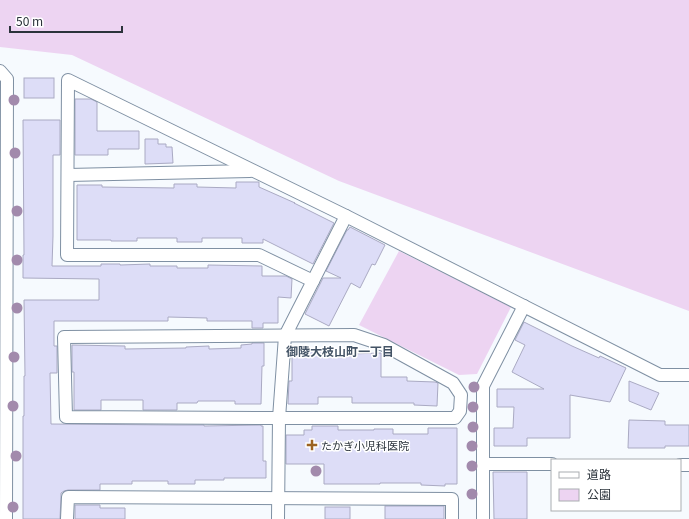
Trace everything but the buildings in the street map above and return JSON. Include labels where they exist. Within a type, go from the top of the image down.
[{"type":"street","points":[[0,71],[7,79],[3,276],[3,498],[6,519]]},
{"type":"street","points":[[313,281],[259,255],[67,255],[68,80],[346,216],[660,375],[689,375]]},
{"type":"street","points":[[68,175],[254,171]]},
{"type":"street","points":[[278,519],[279,418],[285,336],[346,216]]},
{"type":"street","points":[[483,519],[483,386],[524,306]]},
{"type":"street","points":[[354,335],[384,345],[453,383],[461,395],[460,411],[455,418],[66,417],[64,337],[285,336],[354,335]]},
{"type":"street","points":[[483,464],[551,464]]},
{"type":"street","points":[[67,519],[68,497],[452,499],[452,519]]},
{"type":"green space","points":[[0,0],[689,0],[689,311],[339,181],[72,55],[0,47]]},
{"type":"green space","points":[[399,251],[511,307],[477,374],[459,375],[359,325]]},
{"type":"place","name":"たかぎ小児科医院","points":[[312,445]]},
{"type":"district","name":"御陵大枝山町一丁目","points":[[340,350]]}]
